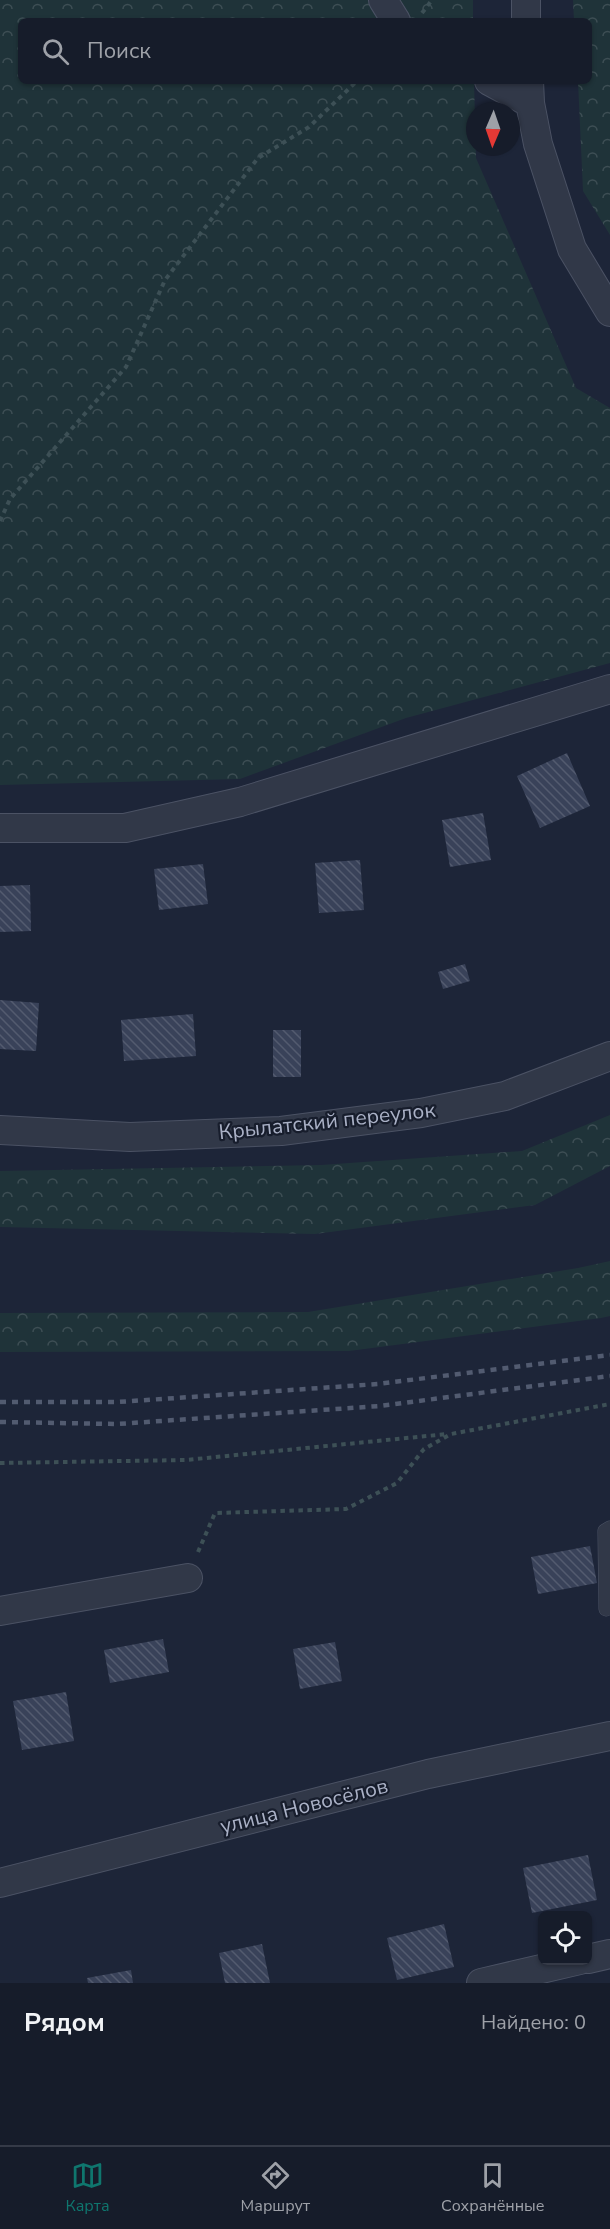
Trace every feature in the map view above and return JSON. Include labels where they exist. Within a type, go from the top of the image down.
[{"type":"street","points":[[383,0],[394,18]]},
{"type":"street","points":[[526,0],[526,18]]},
{"type":"street","points":[[500,84],[530,92],[538,144],[572,249],[610,312]]},
{"type":"street","points":[[0,828],[126,828],[148,823],[240,802],[610,689]]},
{"type":"street","name":"Крылатский переулок","points":[[0,1130],[130,1137],[281,1131],[422,1113],[505,1096],[610,1056]]},
{"type":"street","points":[[0,1611],[188,1578]]},
{"type":"street","name":"улица Новосёлов","points":[[0,1883],[428,1774],[610,1736]]},
{"type":"street","points":[[592,1958],[610,1954]]},
{"type":"street","points":[[481,1983],[558,1965]]},
{"type":"lane","points":[[606,1610],[605,1531],[610,1528]]},
{"type":"path","points":[[0,521],[10,499],[126,367],[165,280],[258,158],[309,127],[354,84]]},
{"type":"path","points":[[0,1463],[186,1460],[451,1434],[610,1404]]},
{"type":"path","points":[[188,1578],[215,1513],[346,1509],[397,1483],[424,1449],[451,1434]]},
{"type":"green space","points":[[0,0],[473,0],[473,18],[18,18],[18,84],[474,84],[475,102],[466,102],[466,156],[476,156],[576,388],[610,408],[610,663],[406,718],[240,779],[0,785]]},
{"type":"green space","points":[[573,0],[610,0],[610,235],[583,191],[578,84],[592,84],[592,18],[574,18]]},
{"type":"green space","points":[[610,1115],[610,1166],[535,1205],[315,1234],[0,1227],[0,1171],[321,1165],[522,1151]]},
{"type":"green space","points":[[610,1261],[610,1316],[601,1318],[349,1351],[0,1352],[0,1313],[308,1312]]},
{"type":"building","points":[[567,753],[590,806],[540,828],[517,776]]},
{"type":"building","points":[[483,813],[491,860],[450,867],[442,820]]},
{"type":"building","points":[[360,860],[364,910],[319,913],[315,863]]},
{"type":"building","points":[[203,864],[208,904],[159,910],[154,869]]},
{"type":"building","points":[[30,885],[31,931],[0,932],[0,886]]},
{"type":"building","points":[[465,964],[470,981],[443,989],[438,972]]},
{"type":"building","points":[[0,1000],[39,1003],[36,1051],[0,1049]]},
{"type":"building","points":[[193,1014],[196,1056],[124,1061],[121,1020]]},
{"type":"building","points":[[273,1030],[301,1030],[301,1077],[273,1077]]},
{"type":"building","points":[[590,1546],[597,1583],[538,1594],[531,1557]]},
{"type":"building","points":[[163,1639],[169,1672],[110,1683],[104,1650]]},
{"type":"building","points":[[335,1642],[342,1681],[300,1689],[293,1649]]},
{"type":"building","points":[[66,1692],[74,1741],[22,1750],[13,1701]]},
{"type":"building","points":[[588,1855],[597,1900],[532,1913],[523,1868]]},
{"type":"building","points":[[444,1924],[454,1967],[397,1980],[387,1938]]},
{"type":"building","points":[[262,1944],[270,1983],[225,1983],[219,1953]]},
{"type":"building","points":[[131,1970],[133,1983],[88,1983],[87,1978]]},
{"type":"railway","points":[[0,1402],[118,1402],[378,1384],[610,1355]]},
{"type":"railway","points":[[0,1422],[117,1424],[380,1406],[610,1376]]}]
